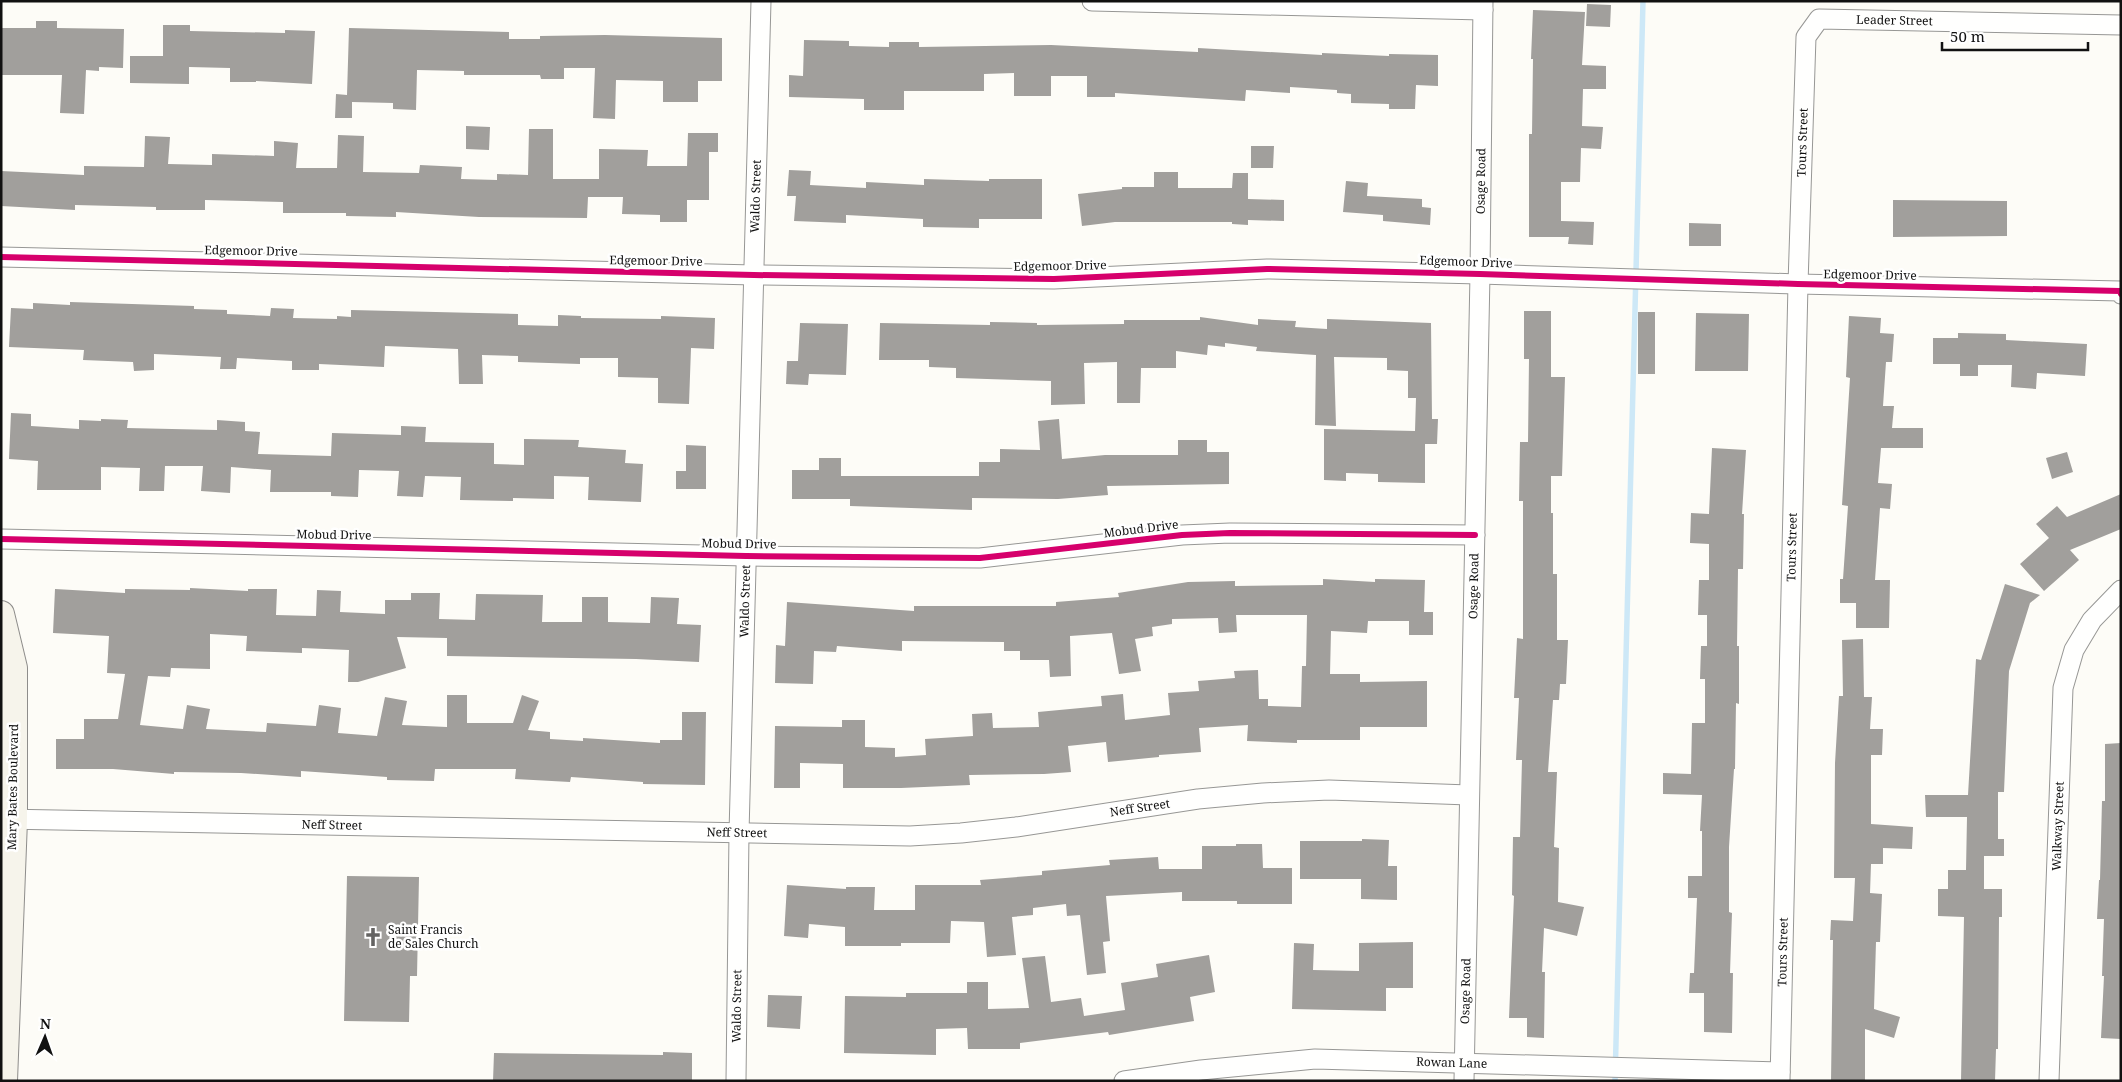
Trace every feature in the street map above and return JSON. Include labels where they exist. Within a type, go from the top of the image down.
[{"type":"street","name":"Waldo Street","points":[[736,1081],[739,833],[761,1]]},
{"type":"street","points":[[1092,1],[1483,6]]},
{"type":"street","name":"Osage Road","points":[[1464,1072],[1480,274],[1483,6]]},
{"type":"street","name":"Leader Street","points":[[1819,19],[2121,25]]},
{"type":"street","name":"Tours Street","points":[[1780,1076],[1798,284],[1806,37],[1819,19]]},
{"type":"street","name":"Edgemoor Drive","points":[[1,256],[754,275],[1054,280],[1267,269],[2120,292]]},
{"type":"street","name":"Mobud Drive","points":[[1,539],[746,556],[980,558],[1182,535],[1230,533],[1475,535]]},
{"type":"street","name":"Walkway Street","points":[[2049,1081],[2063,688],[2074,650],[2092,620],[2121,590]]},
{"type":"street","name":"Mary Bates Boulevard","points":[[1,614],[14,668],[8,819],[4,1081]]},
{"type":"street","name":"Neff Street","points":[[8,819],[910,836],[1016,827],[1198,799],[1282,792],[1329,790],[1469,795]]},
{"type":"street","name":"Rowan Lane","points":[[1124,1081],[1201,1070],[1315,1059],[1464,1072],[1594,1066],[1780,1076]]},
{"type":"building","points":[[1587,4],[1611,5],[1610,27],[1586,26]]},
{"type":"building","points":[[1533,10],[1585,12],[1582,65],[1606,66],[1606,89],[1583,89],[1582,126],[1603,127],[1601,149],[1581,148],[1580,182],[1561,182],[1561,221],[1594,222],[1593,245],[1568,244],[1569,237],[1529,237],[1529,134],[1532,134],[1533,59],[1531,59]]},
{"type":"building","points":[[36,21],[57,21],[57,28],[124,29],[123,68],[99,67],[99,71],[86,70],[84,114],[60,113],[62,75],[1,75],[1,28],[36,28]]},
{"type":"building","points":[[163,25],[190,25],[190,31],[285,33],[285,30],[315,31],[312,84],[256,81],[230,82],[230,68],[189,67],[189,84],[130,83],[130,56],[163,56]]},
{"type":"building","points":[[349,28],[509,32],[509,39],[540,39],[540,36],[605,35],[722,38],[722,81],[698,81],[698,102],[663,102],[663,81],[616,80],[615,119],[593,118],[595,68],[564,68],[564,79],[541,79],[540,75],[464,75],[464,71],[417,70],[416,110],[393,109],[393,103],[352,102],[352,118],[335,118],[336,94],[347,95]]},
{"type":"building","points":[[804,40],[849,41],[849,46],[889,47],[889,42],[919,42],[919,47],[1051,45],[1198,52],[1198,48],[1322,55],[1322,53],[1389,56],[1389,54],[1438,55],[1438,86],[1416,85],[1415,109],[1389,109],[1389,104],[1351,103],[1351,94],[1337,93],[1337,90],[1290,87],[1290,93],[1246,90],[1245,101],[1115,93],[1115,97],[1087,97],[1087,76],[1051,76],[1051,96],[1014,96],[1014,73],[984,74],[984,91],[904,91],[904,110],[864,110],[864,99],[789,97],[789,75],[803,76]]},
{"type":"building","points":[[466,126],[490,127],[489,150],[466,149]]},
{"type":"building","points":[[529,129],[553,129],[553,179],[599,179],[599,149],[648,150],[647,166],[687,166],[688,133],[718,133],[718,152],[709,152],[709,200],[687,200],[687,222],[660,222],[660,215],[622,214],[623,197],[588,197],[587,218],[479,217],[396,212],[396,217],[346,216],[346,213],[283,213],[283,202],[205,200],[205,210],[156,210],[156,207],[75,205],[75,210],[1,206],[1,171],[84,175],[84,166],[144,167],[145,136],[170,137],[168,164],[212,165],[212,154],[274,156],[274,141],[298,143],[296,168],[337,168],[338,135],[364,136],[363,172],[419,173],[420,165],[462,167],[461,179],[497,180],[497,174],[528,175]]},
{"type":"building","points":[[1251,146],[1274,146],[1273,168],[1251,168]]},
{"type":"building","points":[[789,170],[811,171],[810,185],[866,188],[866,182],[924,185],[924,179],[989,181],[989,179],[1042,179],[1042,219],[979,219],[979,228],[923,227],[923,219],[846,215],[846,223],[794,221],[796,196],[787,196]]},
{"type":"building","points":[[1154,172],[1178,172],[1178,188],[1232,188],[1233,173],[1248,173],[1248,199],[1284,200],[1284,221],[1248,220],[1248,225],[1232,224],[1232,222],[1115,222],[1082,226],[1078,194],[1122,189],[1122,187],[1154,187]]},
{"type":"building","points":[[1346,181],[1368,183],[1367,196],[1422,199],[1422,207],[1431,208],[1430,225],[1383,221],[1383,215],[1343,212]]},
{"type":"building","points":[[1893,200],[2007,201],[2007,236],[1893,237]]},
{"type":"building","points":[[1689,223],[1721,224],[1721,246],[1689,246]]},
{"type":"building","points":[[70,302],[194,306],[194,309],[227,310],[227,314],[270,316],[271,308],[294,309],[293,318],[337,319],[337,316],[351,317],[351,310],[518,314],[518,325],[558,326],[558,315],[581,316],[581,318],[661,319],[661,316],[715,318],[714,349],[691,348],[689,404],[658,403],[658,378],[618,377],[618,358],[580,358],[580,364],[518,362],[518,356],[482,355],[483,384],[459,384],[458,349],[385,346],[384,367],[319,364],[319,370],[292,370],[292,361],[237,358],[236,369],[220,369],[221,357],[154,354],[154,370],[134,371],[133,362],[83,360],[84,350],[9,347],[11,308],[33,309],[33,303],[70,305]]},
{"type":"building","points":[[1524,311],[1551,311],[1551,377],[1565,377],[1562,476],[1551,476],[1551,513],[1553,513],[1553,574],[1557,574],[1557,640],[1568,640],[1566,684],[1560,684],[1559,700],[1553,700],[1548,772],[1557,772],[1554,847],[1559,848],[1558,902],[1584,907],[1577,936],[1544,928],[1542,972],[1545,972],[1544,1038],[1527,1037],[1527,1018],[1509,1018],[1514,896],[1512,895],[1513,837],[1520,837],[1522,760],[1516,760],[1519,698],[1514,698],[1517,638],[1523,639],[1523,501],[1519,501],[1520,442],[1528,442],[1529,359],[1524,359]]},
{"type":"building","points":[[1638,312],[1655,312],[1655,374],[1638,374]]},
{"type":"building","points":[[1696,313],[1749,314],[1748,371],[1695,371]]},
{"type":"building","points":[[1849,316],[1881,318],[1880,333],[1894,334],[1892,362],[1886,362],[1883,406],[1894,406],[1892,428],[1923,428],[1923,448],[1881,448],[1878,483],[1892,484],[1890,509],[1880,508],[1875,580],[1890,580],[1889,628],[1856,628],[1856,603],[1840,603],[1840,579],[1843,579],[1848,506],[1842,505],[1850,378],[1846,377]]},
{"type":"building","points":[[1200,317],[1258,325],[1258,319],[1296,321],[1295,327],[1327,329],[1327,319],[1431,323],[1432,419],[1438,419],[1437,444],[1425,444],[1425,483],[1378,482],[1378,474],[1346,473],[1346,481],[1324,480],[1324,429],[1415,431],[1416,398],[1408,398],[1408,371],[1387,370],[1387,358],[1334,357],[1336,426],[1315,425],[1316,355],[1256,351],[1257,347],[1225,343],[1225,347],[1208,345],[1207,355],[1176,351],[1176,368],[1141,368],[1140,403],[1117,403],[1117,362],[1084,363],[1085,404],[1051,405],[1051,381],[956,378],[956,368],[929,367],[929,360],[879,360],[880,323],[990,325],[990,322],[1037,323],[1037,325],[1124,324],[1124,320],[1200,320]]},
{"type":"building","points":[[800,323],[848,324],[846,375],[809,374],[808,385],[786,384],[787,361],[798,361]]},
{"type":"building","points":[[1958,333],[2006,334],[2006,340],[2087,344],[2085,376],[2037,373],[2036,389],[2011,387],[2012,365],[1978,365],[1978,376],[1960,376],[1960,364],[1933,364],[1933,338],[1958,338]]},
{"type":"building","points":[[11,413],[31,414],[31,426],[79,429],[79,420],[101,421],[101,419],[128,420],[127,428],[217,430],[217,420],[245,422],[245,431],[260,432],[258,454],[331,456],[332,433],[401,435],[401,426],[426,427],[425,442],[494,443],[494,464],[524,465],[524,439],[579,440],[578,447],[626,450],[625,463],[643,464],[641,502],[588,500],[589,477],[554,476],[554,499],[513,498],[513,501],[460,500],[461,477],[425,476],[423,497],[397,496],[399,471],[359,470],[358,497],[331,496],[331,492],[270,492],[271,470],[231,467],[230,493],[201,491],[203,466],[165,466],[164,491],[139,491],[140,468],[101,467],[101,490],[37,490],[38,461],[9,459]]},
{"type":"building","points":[[1059,419],[1062,459],[1105,455],[1178,455],[1178,440],[1207,440],[1207,452],[1229,452],[1229,484],[1107,486],[1108,495],[1058,499],[972,498],[972,510],[850,506],[850,499],[792,499],[792,470],[819,470],[819,458],[841,458],[841,476],[979,476],[979,462],[1000,462],[1000,449],[1040,450],[1038,421]]},
{"type":"building","points":[[686,445],[706,446],[706,489],[676,489],[676,471],[686,471]]},
{"type":"building","points":[[1712,448],[1746,450],[1742,514],[1744,514],[1743,569],[1738,569],[1737,646],[1739,646],[1739,704],[1736,703],[1735,769],[1729,847],[1729,912],[1732,913],[1730,973],[1733,973],[1732,1033],[1704,1032],[1704,993],[1689,993],[1690,973],[1694,973],[1697,898],[1688,898],[1688,876],[1702,876],[1702,831],[1700,831],[1702,795],[1663,794],[1663,773],[1691,774],[1692,723],[1705,723],[1705,679],[1700,679],[1701,646],[1707,646],[1707,615],[1698,615],[1699,580],[1709,580],[1709,544],[1690,543],[1691,513],[1709,514]]},
{"type":"building","points":[[2067,452],[2073,472],[2052,479],[2046,458]]},
{"type":"building","points":[[2121,494],[2121,529],[2070,550],[2079,560],[2044,591],[2020,564],[2049,538],[2036,524],[2057,506],[2067,517]]},
{"type":"building","points":[[1323,579],[1375,582],[1375,579],[1425,580],[1424,612],[1433,612],[1433,635],[1409,635],[1409,621],[1368,621],[1367,633],[1331,631],[1330,674],[1360,674],[1360,682],[1427,681],[1427,727],[1360,727],[1360,740],[1297,740],[1297,743],[1247,741],[1248,725],[1199,728],[1201,752],[1159,755],[1159,757],[1108,762],[1106,742],[1068,746],[1071,772],[969,775],[970,785],[843,788],[843,764],[800,763],[800,788],[774,788],[775,726],[842,727],[842,720],[865,720],[865,747],[895,748],[895,757],[926,755],[925,739],[973,736],[972,714],[992,713],[993,728],[1039,727],[1038,712],[1102,706],[1101,696],[1123,694],[1125,720],[1170,715],[1168,693],[1199,691],[1198,681],[1235,678],[1234,671],[1258,670],[1259,699],[1268,699],[1268,706],[1301,707],[1302,666],[1306,666],[1307,615],[1236,615],[1237,632],[1219,633],[1218,618],[1172,619],[1172,624],[1152,627],[1153,636],[1135,639],[1141,671],[1119,674],[1112,633],[1070,636],[1071,676],[1050,677],[1049,660],[1020,660],[1020,651],[1004,651],[1004,642],[902,641],[902,651],[837,646],[836,652],[814,651],[813,684],[775,683],[776,645],[785,646],[787,602],[914,611],[914,606],[1056,606],[1056,602],[1119,597],[1118,593],[1188,582],[1235,581],[1235,586],[1323,585]]},
{"type":"building","points":[[2005,584],[2040,595],[2030,603],[2009,671],[2004,792],[1998,792],[1998,839],[2004,839],[2004,856],[1984,856],[1984,889],[2002,889],[2002,917],[1999,917],[1998,1049],[1996,1049],[1995,1081],[1961,1081],[1964,917],[1938,916],[1938,889],[1948,889],[1948,870],[1966,870],[1967,817],[1926,817],[1925,795],[1968,795],[1976,659],[1981,660]]},
{"type":"building","points":[[190,588],[248,591],[248,589],[277,589],[276,615],[316,616],[317,590],[341,591],[340,612],[385,614],[385,600],[411,600],[411,593],[440,593],[439,619],[475,620],[476,594],[543,595],[542,622],[582,622],[582,597],[608,597],[608,622],[650,623],[651,597],[679,598],[677,624],[701,625],[699,662],[447,656],[447,638],[397,637],[406,668],[358,682],[348,682],[349,650],[302,648],[302,653],[246,651],[247,636],[210,634],[210,669],[171,668],[170,677],[148,676],[140,725],[183,729],[187,705],[210,709],[206,729],[266,732],[267,723],[316,726],[319,705],[341,708],[338,733],[377,736],[385,697],[407,701],[402,725],[447,727],[447,695],[467,695],[467,723],[513,723],[522,695],[539,701],[528,730],[550,732],[550,739],[583,741],[583,738],[660,743],[660,740],[682,740],[682,712],[706,712],[705,785],[643,784],[643,782],[571,777],[570,782],[515,779],[516,769],[435,769],[434,781],[387,780],[387,777],[301,771],[301,777],[241,773],[174,772],[174,774],[113,769],[56,769],[56,739],[84,739],[84,719],[118,719],[125,674],[107,673],[109,636],[53,633],[55,589],[125,593],[125,589],[190,590]]},
{"type":"building","points":[[1863,639],[1864,697],[1872,697],[1870,729],[1883,729],[1882,755],[1871,755],[1871,824],[1913,827],[1912,849],[1883,848],[1883,864],[1871,864],[1870,893],[1882,894],[1880,942],[1876,942],[1874,1009],[1900,1017],[1894,1038],[1865,1029],[1865,1081],[1831,1081],[1833,940],[1830,940],[1831,920],[1853,921],[1855,878],[1834,878],[1835,763],[1839,696],[1843,696],[1842,640]]},
{"type":"building","points":[[2121,743],[2121,1039],[2101,1038],[2104,919],[2097,919],[2102,801],[2105,801],[2105,744]]},
{"type":"building","points":[[1362,839],[1389,840],[1388,866],[1397,866],[1397,900],[1361,899],[1361,879],[1300,879],[1300,841],[1362,841]]},
{"type":"building","points":[[1236,844],[1262,844],[1263,868],[1292,868],[1292,904],[1182,901],[1182,892],[1106,896],[1110,941],[1103,942],[1106,973],[1087,975],[1080,915],[1067,916],[1066,904],[1033,908],[1033,915],[1012,917],[1016,955],[987,957],[984,922],[951,921],[950,943],[901,943],[901,946],[845,946],[845,927],[809,924],[808,938],[784,936],[787,885],[846,889],[846,887],[875,887],[874,910],[915,910],[915,885],[981,885],[980,880],[1042,875],[1042,871],[1110,865],[1109,860],[1158,857],[1159,869],[1202,869],[1202,846],[1236,846]]},
{"type":"building","points":[[347,876],[419,877],[417,976],[410,976],[409,1022],[344,1021]]},
{"type":"building","points":[[1413,942],[1413,988],[1386,988],[1386,1011],[1292,1009],[1294,943],[1314,944],[1313,970],[1359,971],[1359,943]]},
{"type":"building","points":[[1209,955],[1215,992],[1190,997],[1194,1021],[1109,1035],[1108,1032],[1020,1043],[1020,1049],[968,1049],[967,1028],[936,1029],[936,1055],[844,1053],[845,996],[906,997],[906,993],[967,993],[967,982],[988,982],[988,1009],[1029,1008],[1022,958],[1045,956],[1051,1002],[1081,998],[1084,1016],[1125,1010],[1121,983],[1158,977],[1156,964]]},
{"type":"building","points":[[768,995],[802,996],[800,1029],[767,1027]]},
{"type":"building","points":[[663,1052],[692,1053],[692,1081],[493,1081],[494,1053],[663,1055]]},
{"type":"waterway","points":[[1615,1081],[1643,1]]},
{"type":"cycle path","points":[[1,257],[754,275],[1054,279],[1267,269],[2120,291],[2121,294]]},
{"type":"cycle path","points":[[1,539],[746,556],[980,558],[1182,535],[1230,533],[1475,535]]},
{"type":"place","name":"Saint Francis de Sales Church","points":[[373,937]]}]
